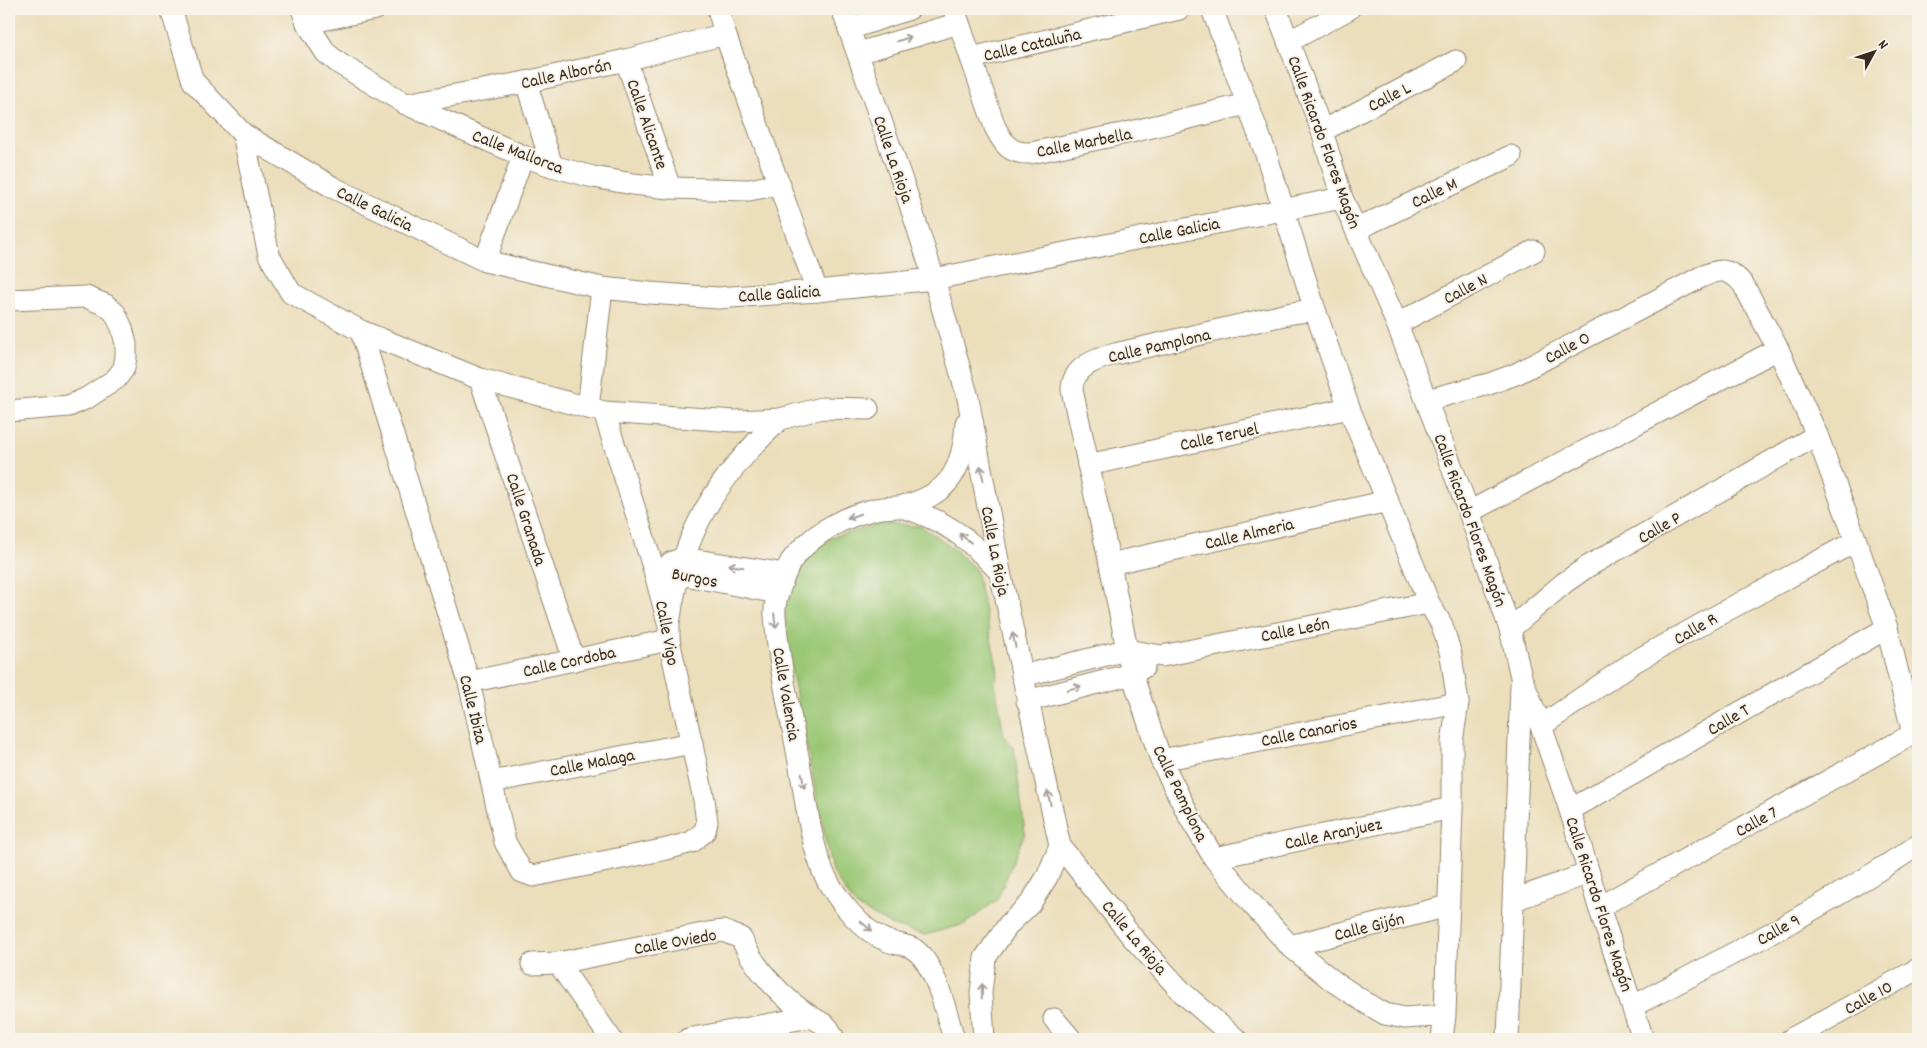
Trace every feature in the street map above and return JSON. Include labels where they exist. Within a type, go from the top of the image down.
[{"type":"street","name":"Calle Galicia","points":[[171,9],[193,81],[243,134],[334,188],[485,261],[602,288],[718,298],[817,291],[934,279],[1342,198]]},
{"type":"street","points":[[304,16],[375,9]]},
{"type":"street","points":[[718,9],[725,34],[817,291]]},
{"type":"street","name":"Calle La Rioja","points":[[842,9],[906,192],[934,279],[968,398],[1000,572],[1060,846],[1132,938],[1184,993],[1236,1039]]},
{"type":"street","points":[[848,29],[909,9]]},
{"type":"street","name":"Calle Cataluña","points":[[971,58],[1179,9]]},
{"type":"street","points":[[1212,9],[1266,154],[1316,310],[1350,408],[1429,603],[1442,625],[1451,655],[1458,703],[1452,742],[1452,808],[1445,1015],[1442,1039]]},
{"type":"street","name":"Calle Ricardo Flores Magón","points":[[1276,9],[1322,131],[1342,198],[1397,324],[1469,512],[1510,629],[1521,677],[1541,726],[1570,810],[1599,907],[1643,1039]]},
{"type":"street","points":[[1288,42],[1349,9]]},
{"type":"street","name":"Calle Mallorca","points":[[304,16],[326,53],[359,76],[406,104],[523,156],[552,166],[633,184],[670,188],[749,190],[780,184]]},
{"type":"street","points":[[858,54],[956,16]]},
{"type":"street","name":"Calle Marbella","points":[[956,16],[998,133],[1012,150],[1021,153],[1032,153],[1131,132],[1247,104]]},
{"type":"street","name":"Calle Alborán","points":[[406,104],[526,82],[626,60],[725,34]]},
{"type":"street","name":"Calle Alicante","points":[[626,60],[670,188]]},
{"type":"street","name":"Calle L","points":[[1322,131],[1456,61]]},
{"type":"street","points":[[526,82],[552,166]]},
{"type":"street","points":[[243,134],[269,255],[292,293],[361,330],[480,378],[596,410],[735,421],[780,420],[822,408],[868,409]]},
{"type":"street","points":[[485,261],[523,156]]},
{"type":"street","name":"Calle M","points":[[1357,229],[1511,156]]},
{"type":"street","name":"Calle N","points":[[1397,324],[1534,251]]},
{"type":"street","name":"Calle O","points":[[1427,400],[1489,384],[1516,374],[1701,276],[1715,271],[1726,270],[1736,275],[1743,284],[1778,349],[1817,435],[1887,628],[1916,735]]},
{"type":"street","name":"Calle Vigo","points":[[602,288],[596,410],[654,570],[704,800]]},
{"type":"street","points":[[9,300],[86,298],[106,305],[115,313],[122,328],[126,344],[124,368],[116,379],[87,398],[70,406],[9,411]]},
{"type":"street","name":"Calle Pamplona","points":[[1316,310],[1292,313],[1101,358],[1078,371],[1072,382],[1072,390],[1132,674],[1161,760],[1189,816],[1214,858],[1290,946],[1366,1003],[1385,1014],[1404,1018],[1445,1015]]},
{"type":"street","name":"Calle Ibiza","points":[[361,330],[469,682],[505,842],[522,872],[533,876],[667,849],[692,842],[704,831],[707,822],[704,800]]},
{"type":"street","points":[[1469,512],[1778,349]]},
{"type":"street","name":"Calle Granada","points":[[480,378],[574,660]]},
{"type":"street","name":"Calle Valencia","points":[[954,1039],[943,998],[927,965],[913,948],[885,940],[865,926],[844,906],[820,864],[809,817],[774,612],[781,583],[794,557],[825,530],[841,520],[877,508],[901,507],[930,496],[947,484],[954,475],[963,453],[968,398]]},
{"type":"street","name":"Calle Teruel","points":[[1088,465],[1350,408]]},
{"type":"street","points":[[669,633],[681,566],[711,499],[748,450],[780,420]]},
{"type":"street","name":"Calle P","points":[[1510,629],[1564,583],[1587,567],[1817,435]]},
{"type":"street","name":"Calle Almeria","points":[[1110,564],[1388,501]]},
{"type":"street","points":[[901,507],[938,520],[953,529],[974,545],[1000,572]]},
{"type":"street","name":"Calle R","points":[[1541,726],[1634,662],[1856,541]]},
{"type":"street","name":"Burgos","points":[[654,570],[681,566],[781,583]]},
{"type":"street","name":"Calle León","points":[[1027,701],[1132,674],[1162,656],[1429,603]]},
{"type":"street","name":"Calle T","points":[[1570,810],[1887,628]]},
{"type":"street","name":"Calle Cordoba","points":[[469,682],[574,660],[669,633]]},
{"type":"street","name":"Calle León","points":[[1022,676],[1126,650],[1162,656]]},
{"type":"street","points":[[1508,1039],[1521,677]]},
{"type":"street","name":"Calle Canarios","points":[[1161,760],[1458,703]]},
{"type":"street","name":"Calle 7","points":[[1599,907],[1916,735]]},
{"type":"street","name":"Calle Malaga","points":[[492,782],[692,743]]},
{"type":"street","name":"Calle Aranjuez","points":[[1214,858],[1452,808]]},
{"type":"street","name":"Calle 9","points":[[1633,1006],[1730,956],[1918,845]]},
{"type":"street","points":[[984,1039],[981,993],[985,958],[1009,924],[1030,904],[1047,877],[1060,846]]},
{"type":"street","points":[[1514,900],[1589,873]]},
{"type":"street","name":"Calle Gijón","points":[[1290,946],[1448,906]]},
{"type":"street","name":"Calle Oviedo","points":[[532,964],[558,963],[723,931],[741,938],[747,952],[764,977],[810,1017],[824,1023],[834,1039]]},
{"type":"street","points":[[558,963],[611,1039]]},
{"type":"street","name":"Calle 10","points":[[1791,1039],[1918,969]]},
{"type":"street","points":[[688,1039],[810,1017]]},
{"type":"street","points":[[1054,1018],[1070,1039]]},
{"type":"green space","points":[[883,524],[921,526],[953,548],[976,570],[998,671],[995,683],[1004,736],[1014,748],[1025,833],[997,900],[965,924],[925,935],[893,926],[856,906],[832,872],[779,609],[794,563],[832,537]]}]
